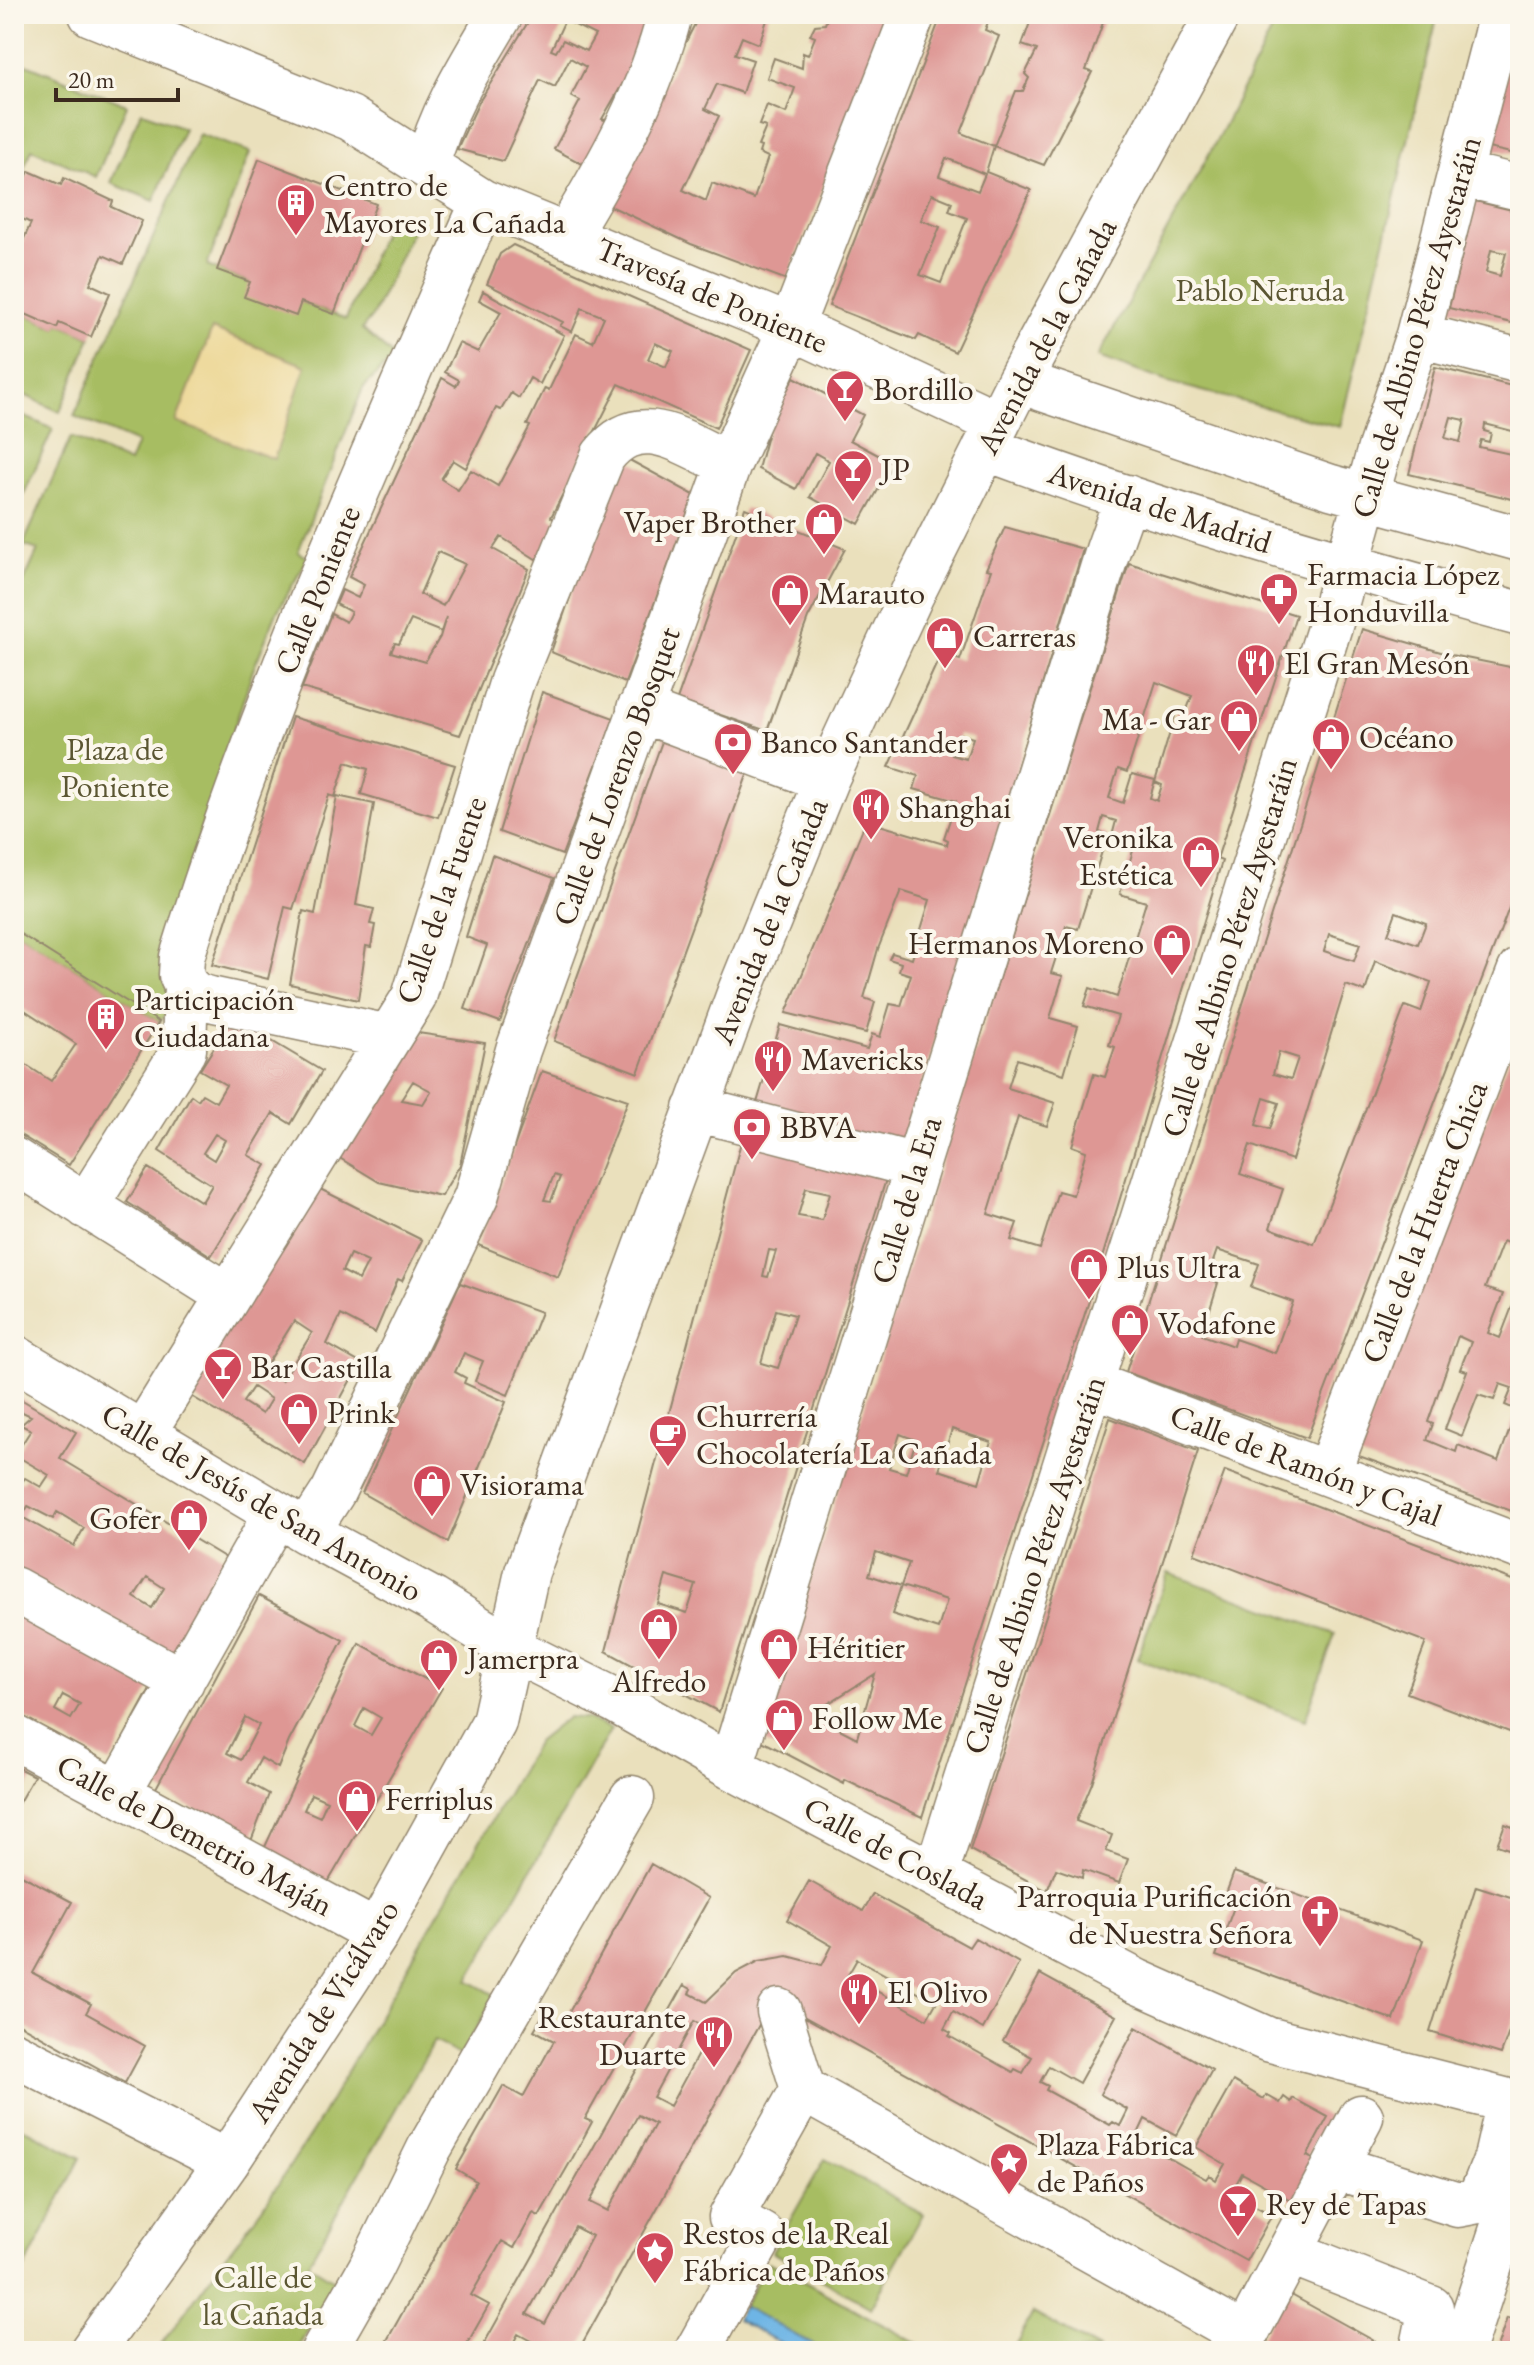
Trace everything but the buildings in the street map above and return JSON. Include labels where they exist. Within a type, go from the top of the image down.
[{"type":"street","name":"Travesía de Poniente","points":[[91,14],[350,118],[483,202],[568,233],[791,327],[992,436]]},
{"type":"street","points":[[427,166],[436,131],[501,14]]},
{"type":"street","points":[[568,233],[637,108],[661,48],[670,14]]},
{"type":"street","name":"Calle de Lorenzo Bosquet","points":[[118,1793],[182,1681],[292,1523],[333,1492],[476,1197],[518,1050],[729,464],[791,327],[913,14]]},
{"type":"street","name":"Calle de Albino Pérez Ayestaráin","points":[[936,1874],[1092,1384],[1418,335],[1501,14]]},
{"type":"street","points":[[1511,14],[1520,16]]},
{"type":"street","name":"Avenida de la Cañada","points":[[510,1648],[527,1572],[696,1109],[826,780],[1019,381],[1213,15]]},
{"type":"street","points":[[1462,174],[1520,188]]},
{"type":"street","name":"Calle Poniente","points":[[86,1206],[184,1050],[186,986],[181,975],[182,957],[220,834],[320,574],[483,202]]},
{"type":"street","points":[[1418,335],[1520,361]]},
{"type":"street","points":[[1019,381],[1367,497],[1520,539]]},
{"type":"street","name":"Calle de la Fuente","points":[[142,1435],[226,1294],[414,997],[512,681],[603,456],[616,439],[630,432],[649,430],[729,464]]},
{"type":"street","name":"Avenida de Madrid","points":[[992,436],[1127,497],[1520,614]]},
{"type":"street","name":"Calle de la Era","points":[[731,1767],[1127,497]]},
{"type":"street","points":[[639,709],[826,780]]},
{"type":"street","name":"Calle de la Huerta Chica","points":[[1328,1473],[1520,970]]},
{"type":"street","points":[[186,986],[196,995],[210,999],[389,1037]]},
{"type":"street","points":[[696,1109],[916,1166]]},
{"type":"street","points":[[14,1160],[226,1294]]},
{"type":"street","name":"Calle de Jesús de San Antonio","points":[[14,1357],[142,1435],[292,1523],[433,1600],[510,1648]]},
{"type":"street","name":"Calle de Ramón y Cajal","points":[[1092,1384],[1520,1547]]},
{"type":"street","points":[[14,1589],[182,1681]]},
{"type":"street","name":"Calle de Coslada","points":[[510,1648],[614,1700],[731,1767],[1136,1981],[1267,2039],[1515,2103]]},
{"type":"street","name":"Avenida de Vicálvaro","points":[[92,2351],[227,2162],[377,1933],[494,1722],[510,1648]]},
{"type":"street","name":"Calle de Demetrio Maján","points":[[14,1737],[377,1933]]},
{"type":"street","points":[[323,2351],[370,2269],[429,2149],[632,1798]]},
{"type":"street","points":[[779,2011],[803,2089],[1241,2344],[1292,2253],[1361,2117]]},
{"type":"street","points":[[14,2054],[227,2162]]},
{"type":"street","points":[[697,2351],[762,2235],[731,2217],[803,2089]]},
{"type":"street","points":[[1348,2171],[1458,2205],[1479,2201],[1515,2103]]},
{"type":"street","points":[[1462,2351],[1520,2174]]},
{"type":"street","points":[[1292,2253],[1431,2308],[1422,2351]]},
{"type":"green space","name":"Pablo Neruda","points":[[1280,14],[1438,14],[1340,427],[1168,382],[1098,357],[1220,134]]},
{"type":"green space","points":[[14,59],[127,105],[96,177],[32,149],[14,190]]},
{"type":"green space","points":[[141,111],[184,128],[154,201],[111,183]]},
{"type":"green space","name":"Plaza de Poniente","points":[[199,134],[250,152],[207,266],[346,319],[389,218],[412,231],[373,315],[362,329],[394,357],[363,388],[298,552],[308,558],[276,614],[253,670],[170,925],[168,1012],[159,1022],[14,930],[14,604],[38,550],[23,545],[71,437],[129,463],[137,443],[74,416]]},
{"type":"green space","points":[[14,309],[56,328],[59,323],[91,337],[60,412],[14,390]]},
{"type":"green space","points":[[14,412],[53,429],[14,516]]},
{"type":"green space","points":[[1168,1573],[1335,1634],[1305,1720],[1137,1659]]},
{"type":"green space","name":"Calle de la Cañada","points":[[568,1717],[589,1719],[611,1729],[468,1980],[495,1995],[461,2056],[434,2041],[308,2264],[336,2281],[296,2351],[156,2351],[267,2201],[314,2129],[537,1742]]},
{"type":"green space","points":[[14,2123],[81,2158],[14,2289]]},
{"type":"green space","points":[[825,2159],[923,2214],[871,2308],[772,2252]]},
{"type":"green space","points":[[768,2262],[931,2351],[824,2351],[743,2306]]},
{"type":"green space","points":[[1033,2313],[1099,2349],[1098,2351],[1012,2351]]},
{"type":"sand","points":[[212,329],[306,366],[274,459],[176,422]]},
{"type":"water","points":[[743,2306],[824,2351],[795,2351],[736,2319]]},
{"type":"place","name":"Centro de Mayores La Cañada","points":[[296,237]]},
{"type":"place","name":"Bordillo","points":[[845,423]]},
{"type":"place","name":"JP","points":[[853,503]]},
{"type":"place","name":"Vaper Brother","points":[[824,556]]},
{"type":"place","name":"Farmacia López Honduvilla","points":[[1279,626]]},
{"type":"place","name":"Marauto","points":[[790,627]]},
{"type":"place","name":"Carreras","points":[[945,670]]},
{"type":"place","name":"El Gran Mesón","points":[[1256,697]]},
{"type":"place","name":"Ma - Gar","points":[[1239,753]]},
{"type":"place","name":"Océano","points":[[1331,771]]},
{"type":"place","name":"Banco Santander","points":[[733,776]]},
{"type":"place","name":"Shanghai","points":[[871,841]]},
{"type":"place","name":"Veronika Estética","points":[[1201,889]]},
{"type":"place","name":"Hermanos Moreno","points":[[1172,977]]},
{"type":"place","name":"Participación Ciudadana","points":[[106,1051]]},
{"type":"place","name":"Mavericks","points":[[773,1093]]},
{"type":"place","name":"BBVA","points":[[752,1161]]},
{"type":"place","name":"Plus Ultra","points":[[1089,1301]]},
{"type":"place","name":"Vodafone","points":[[1130,1357]]},
{"type":"place","name":"Bar Castilla","points":[[223,1401]]},
{"type":"place","name":"Prink","points":[[299,1446]]},
{"type":"place","name":"Churrería Chocolatería La Cañada","points":[[668,1468]]},
{"type":"place","name":"Visiorama","points":[[432,1518]]},
{"type":"place","name":"Gofer","points":[[189,1552]]},
{"type":"place","name":"Alfredo","points":[[659,1661]]},
{"type":"place","name":"Héritier","points":[[779,1681]]},
{"type":"place","name":"Jamerpra","points":[[439,1692]]},
{"type":"place","name":"Follow Me","points":[[784,1752]]},
{"type":"place","name":"Ferriplus","points":[[357,1833]]},
{"type":"place","name":"Parroquia Purificación de Nuestra Señora","points":[[1320,1948]]},
{"type":"place","name":"El Olivo","points":[[859,2026]]},
{"type":"place","name":"Restaurante Duarte","points":[[714,2069]]},
{"type":"place","name":"Plaza Fábrica de Paños","points":[[1009,2196]]},
{"type":"place","name":"Rey de Tapas","points":[[1238,2238]]},
{"type":"place","name":"Restos de la Real Fábrica de Paños","points":[[655,2285]]}]
